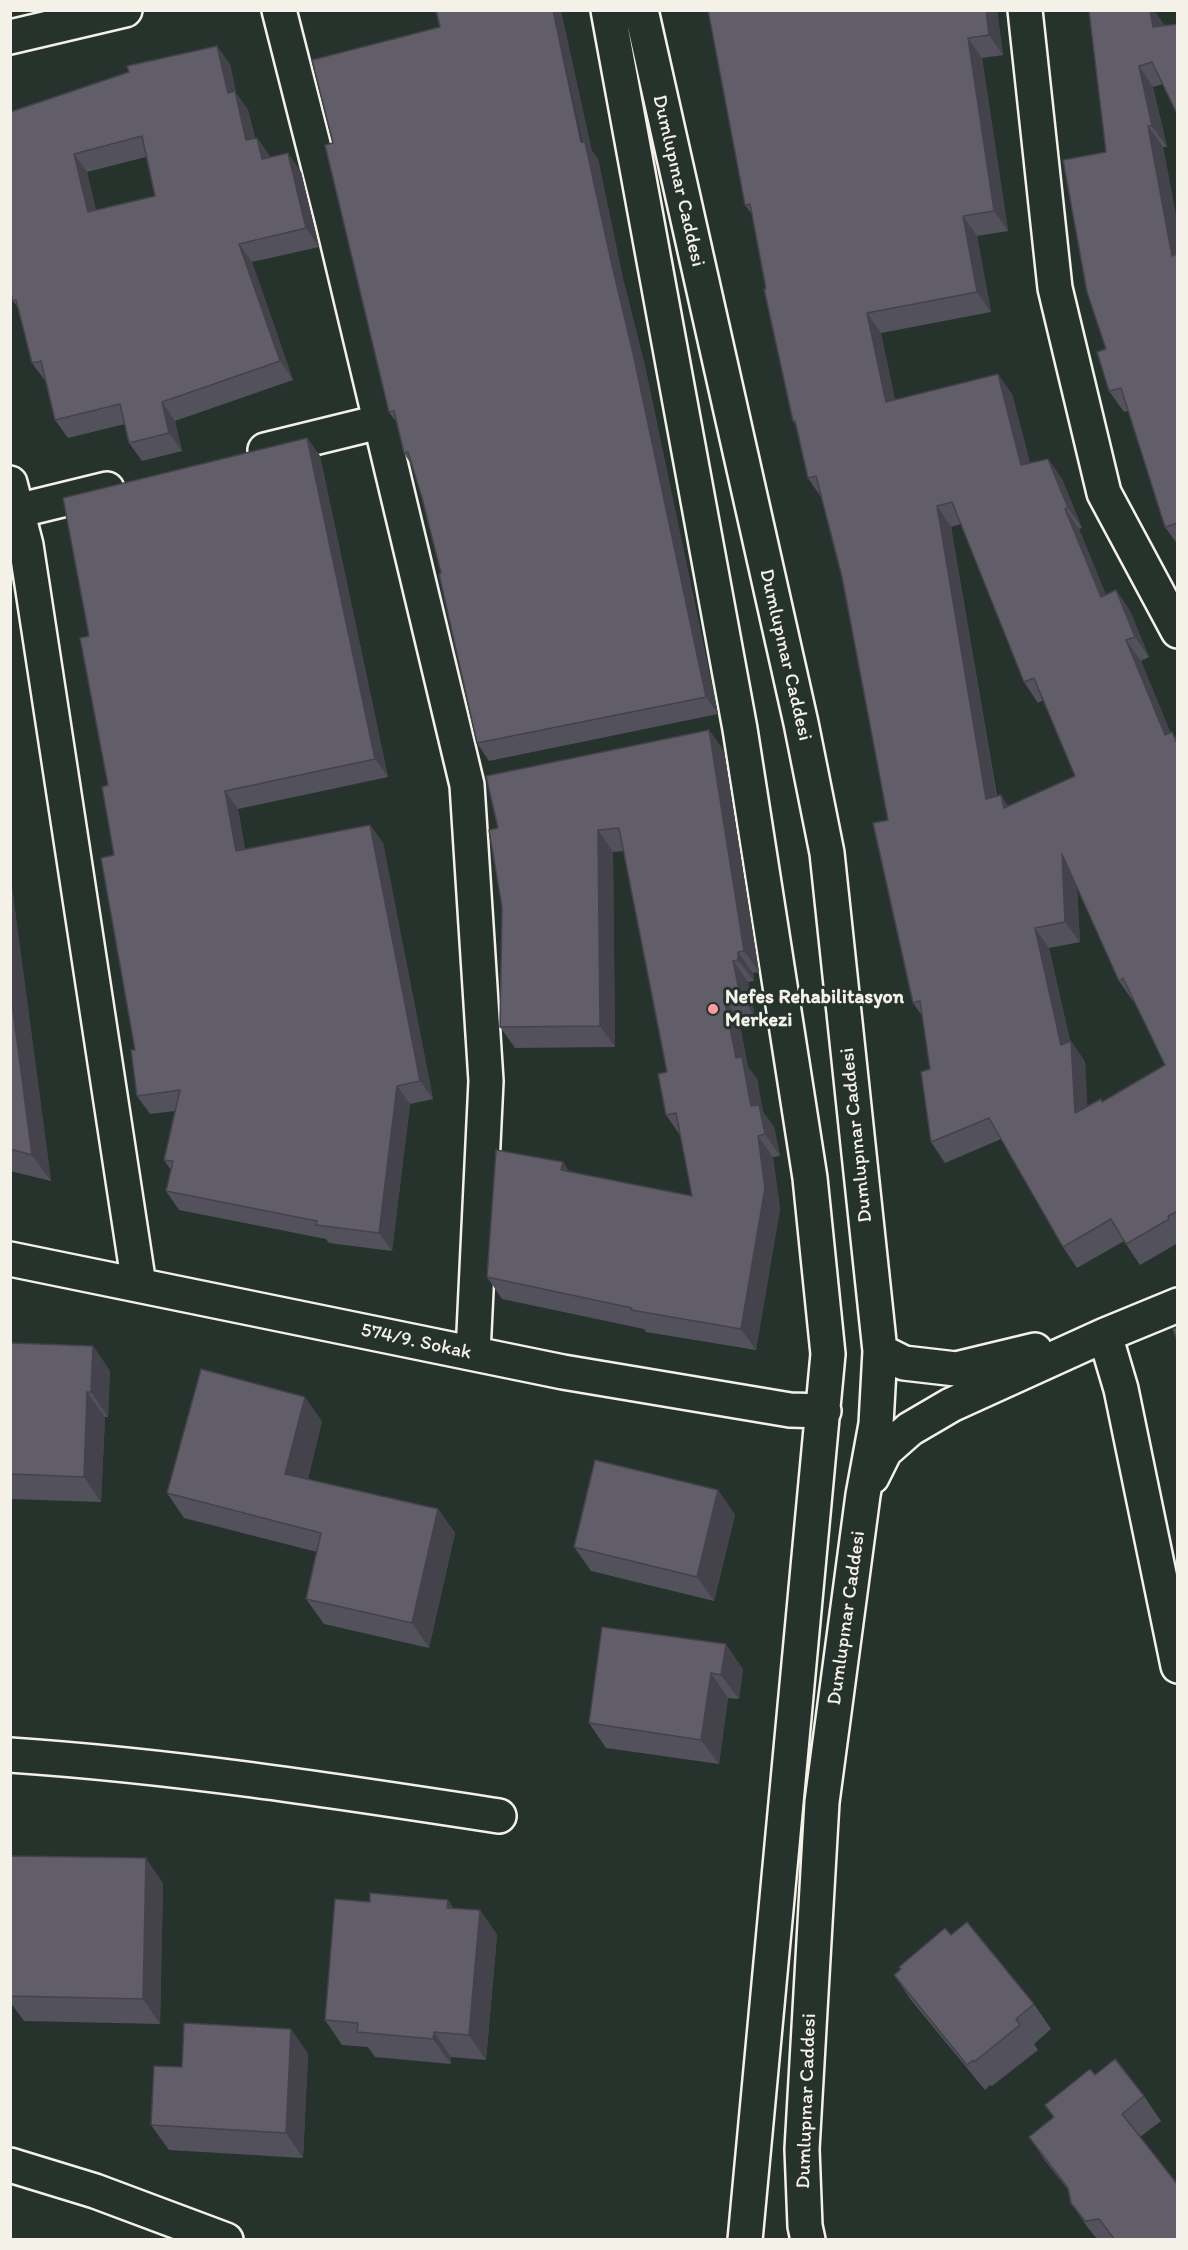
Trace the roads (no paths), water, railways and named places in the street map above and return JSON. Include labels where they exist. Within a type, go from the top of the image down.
[{"type":"street","points":[[10,37],[125,10]]},
{"type":"street","points":[[279,10],[333,223],[467,785],[486,1081],[473,1353]]},
{"type":"street","name":"Dumlupınar Caddesi","points":[[608,10],[740,729],[810,1178],[828,1354],[745,2240]]},
{"type":"street","name":"Dumlupınar Caddesi","points":[[641,10],[801,723],[827,853],[880,1351],[876,1424],[863,1495],[822,1802],[802,2149],[805,2226],[808,2240]]},
{"type":"street","points":[[1025,10],[1055,288],[1104,493],[1178,631]]},
{"type":"street","points":[[232,458],[379,422]]},
{"type":"street","points":[[130,483],[14,497],[26,545],[139,1285]]},
{"type":"street","points":[[706,736],[740,729]]},
{"type":"street","points":[[467,785],[501,778]]},
{"type":"street","name":"574/9. Sokak","points":[[10,1259],[563,1372],[790,1410],[824,1411]]},
{"type":"street","points":[[863,1495],[885,1450],[910,1429],[951,1405],[1105,1335],[1178,1305]]},
{"type":"street","points":[[880,1351],[904,1363],[956,1369],[1105,1335]]},
{"type":"street","points":[[1105,1335],[1121,1389],[1178,1666]]},
{"type":"street","points":[[10,1755],[104,1761],[499,1816]]},
{"type":"street","points":[[10,2165],[95,2191],[226,2240]]},
{"type":"place","name":"Nefes Rehabilitasyon Merkezi","points":[[713,1009]]}]
